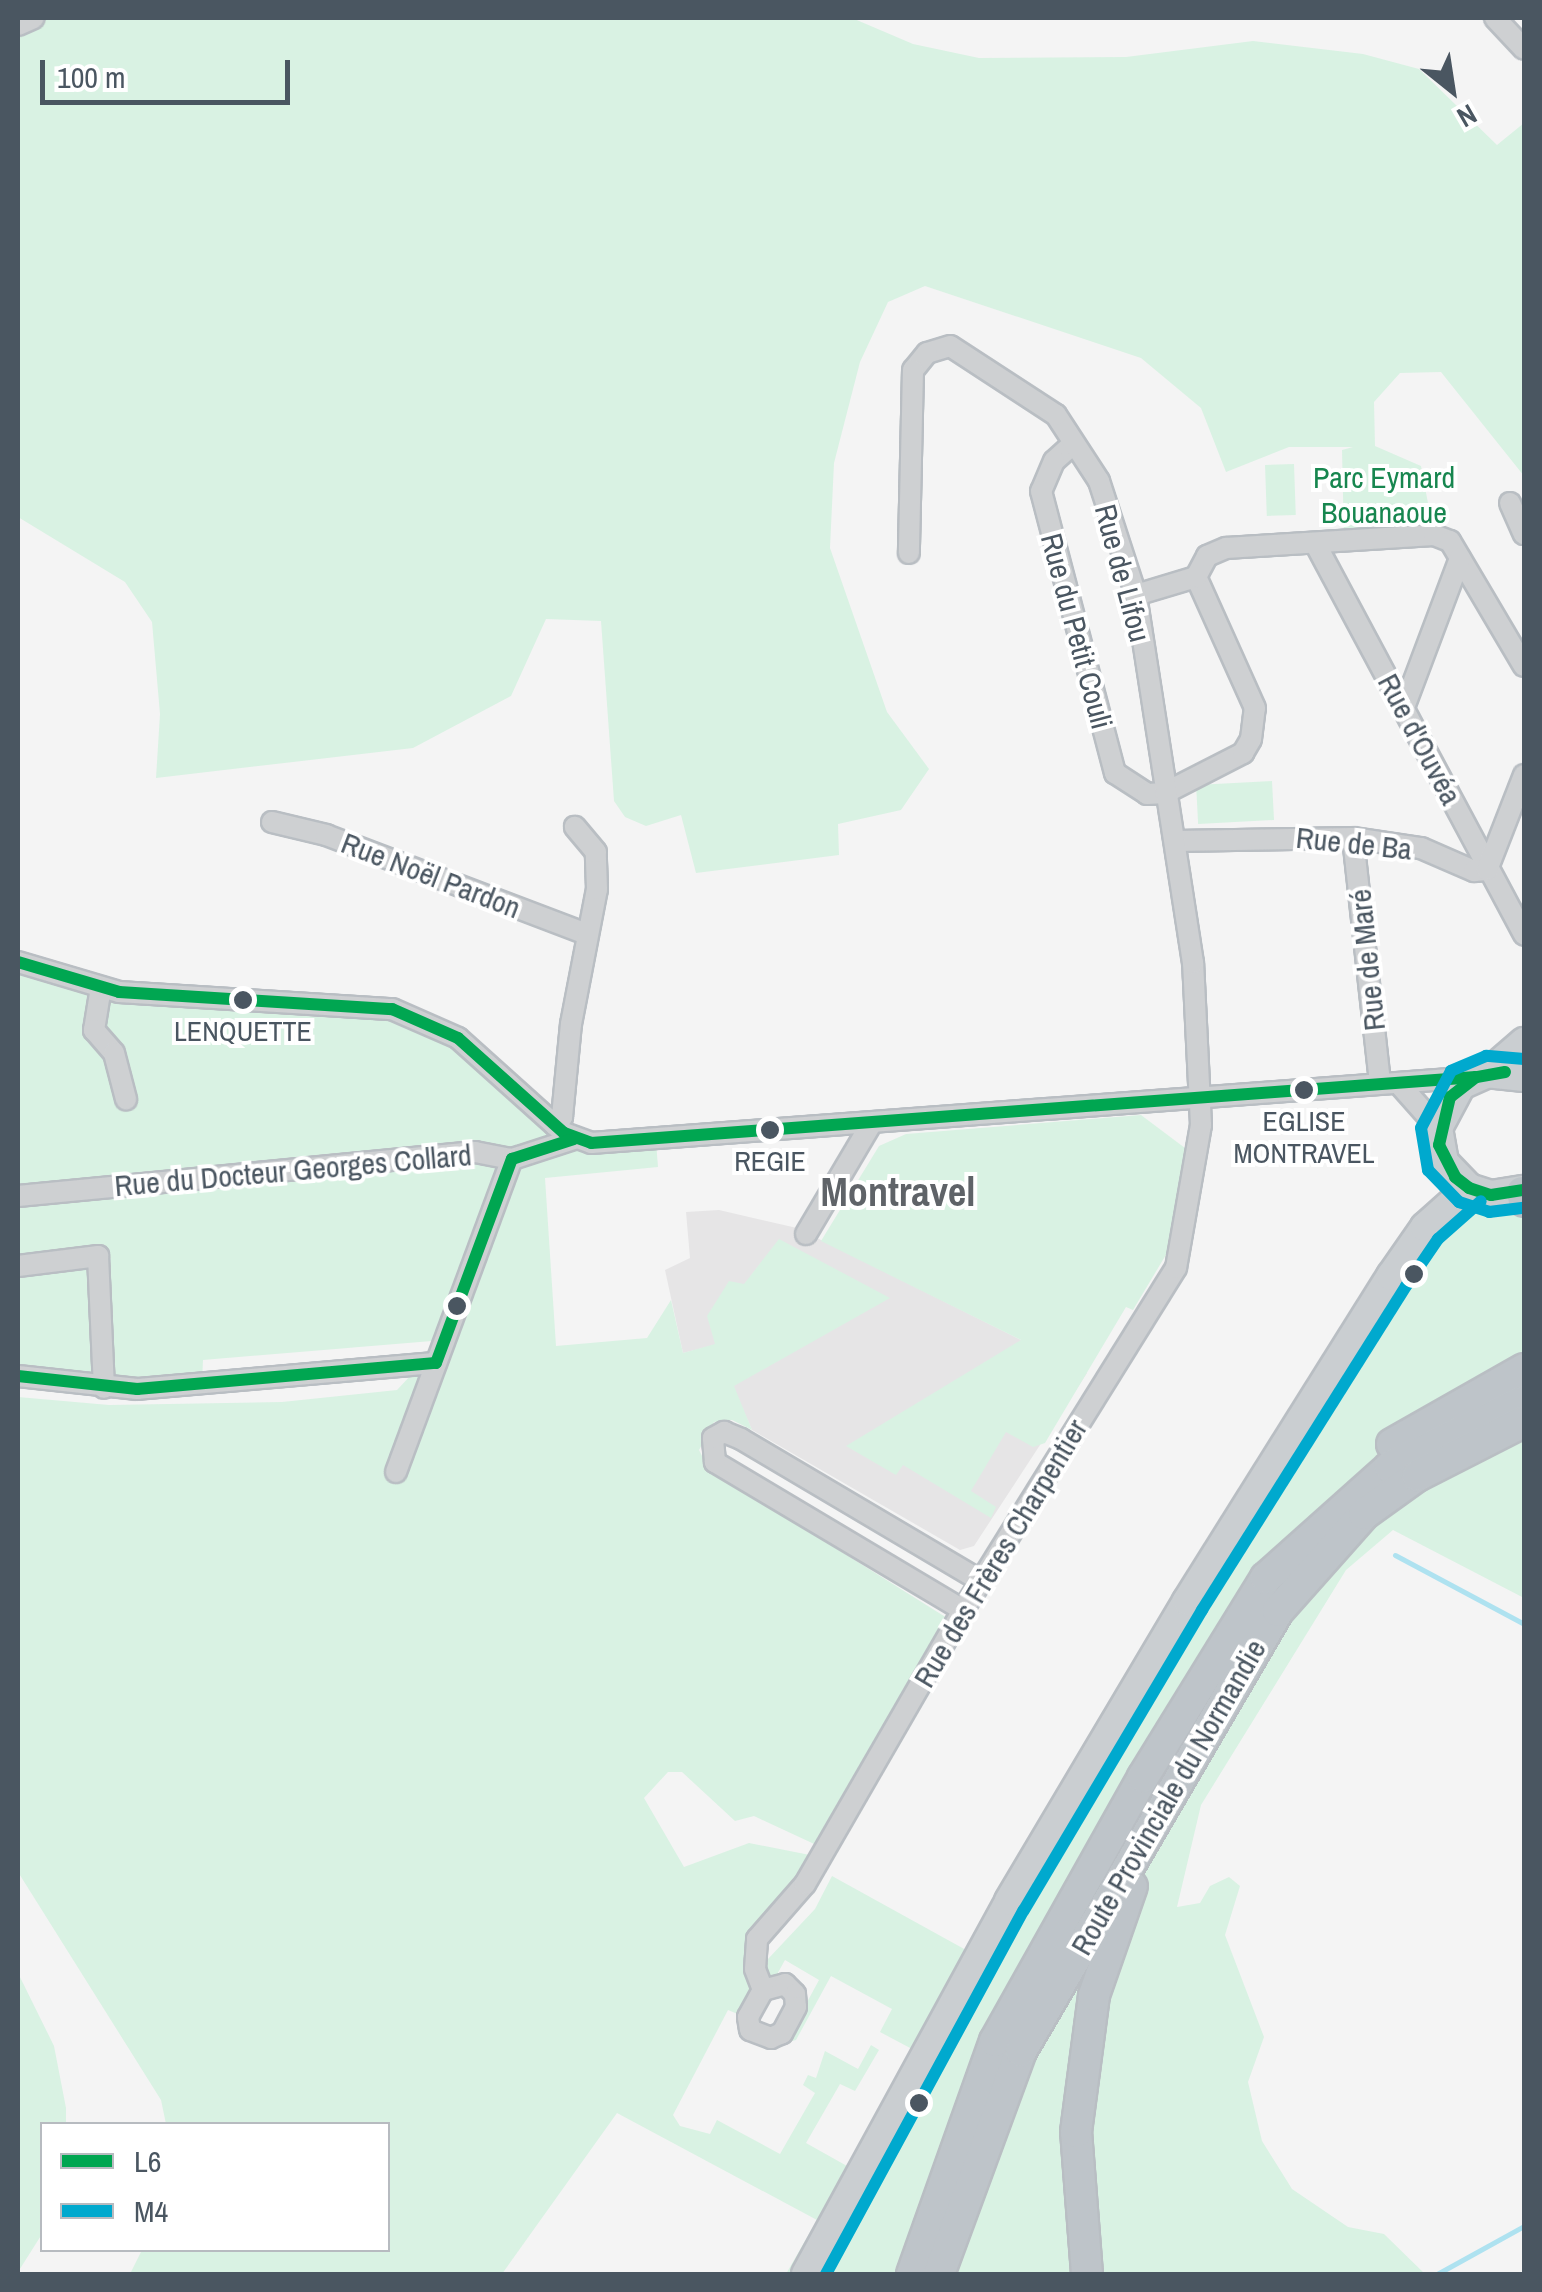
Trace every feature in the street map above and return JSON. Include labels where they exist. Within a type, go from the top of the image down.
[{"type":"highway","points":[[1307,1536],[1378,1453],[1524,1370]]},
{"type":"highway","name":"Route Provinciale du Normandie","points":[[912,2274],[996,2041],[1143,1777],[1266,1578],[1307,1536],[1390,1467],[1521,1407]]},
{"type":"highway","name":"Route Provinciale du Normandie","points":[[938,2274],[1021,2051],[1278,1611],[1364,1514],[1521,1407]]},
{"type":"highway","points":[[1087,2274],[1076,2132],[1094,1995],[1126,1901],[1188,1761]]},
{"type":"main road","points":[[1425,1228],[1444,1162],[1438,1128],[1450,1097],[1524,1042]]},
{"type":"main road","points":[[1482,1075],[1524,1077]]},
{"type":"main road","points":[[1444,1162],[1469,1188],[1492,1195],[1524,1195]]},
{"type":"main road","points":[[806,2274],[1008,1902],[1187,1601],[1425,1228],[1469,1188]]},
{"type":"street","points":[[18,25],[34,18]]},
{"type":"street","points":[[1495,18],[1524,49]]},
{"type":"street","name":"Rue de Lifou","points":[[909,554],[913,370],[927,353],[950,346],[969,354],[1056,415],[1099,480],[1136,595],[1165,793],[1176,841],[1204,1097]]},
{"type":"street","name":"Rue du Petit Couli","points":[[1073,444],[1054,462],[1041,491],[1064,592],[1115,773],[1146,794],[1165,793]]},
{"type":"street","points":[[1510,503],[1524,534]]},
{"type":"street","points":[[1136,595],[1196,577],[1207,556],[1226,548],[1413,532],[1450,541],[1524,666]]},
{"type":"street","name":"Rue d'Ouvéa","points":[[1315,542],[1524,934]]},
{"type":"street","points":[[1403,710],[1460,558]]},
{"type":"street","points":[[1165,793],[1243,754],[1255,718],[1196,577]]},
{"type":"street","points":[[1487,870],[1524,775]]},
{"type":"street","name":"Rue Noël Pardon","points":[[272,822],[326,836],[587,934]]},
{"type":"street","points":[[555,1124],[562,1117],[587,934],[598,889],[596,852],[575,827]]},
{"type":"street","name":"Rue de Ba","points":[[1176,841],[1353,838],[1421,848],[1474,871],[1487,870]]},
{"type":"street","name":"Rue de Maré","points":[[1353,838],[1390,1084]]},
{"type":"street","points":[[18,962],[101,987],[392,1009],[458,1038],[574,1139]]},
{"type":"street","points":[[101,987],[94,1030],[114,1053],[126,1099]]},
{"type":"street","name":"Rue du Docteur Georges Collard","points":[[18,1196],[475,1152],[512,1158],[574,1139],[656,1141],[1482,1075]]},
{"type":"street","points":[[1390,1084],[1438,1128]]},
{"type":"street","name":"Rue des Frères Charpentier","points":[[763,1990],[755,1969],[757,1939],[805,1884],[980,1581],[1176,1268],[1204,1097]]},
{"type":"street","points":[[806,1234],[870,1124]]},
{"type":"street","points":[[396,1472],[512,1158]]},
{"type":"street","points":[[18,1266],[98,1256],[104,1388]]},
{"type":"street","points":[[18,1376],[104,1388],[436,1364]]},
{"type":"street","points":[[963,1610],[715,1462],[713,1438],[724,1432],[741,1439],[980,1581]]},
{"type":"shaded area","points":[[719,1210],[797,1228],[1087,1373],[974,1546],[960,1550],[752,1430],[715,1345],[683,1353],[665,1270],[690,1258],[686,1212]]},
{"type":"green space","name":"Parc Eymard Bouanaoue","points":[[18,18],[852,18],[913,44],[979,58],[1126,57],[1253,41],[1363,54],[1419,69],[1497,145],[1524,123],[1524,476],[1441,372],[1400,373],[1374,402],[1375,446],[1421,466],[1434,535],[1344,540],[1342,450],[1353,447],[1289,447],[1226,472],[1201,408],[1141,358],[925,286],[888,302],[860,362],[834,463],[830,548],[887,712],[929,769],[901,810],[838,824],[839,855],[696,873],[681,815],[646,826],[625,817],[614,801],[601,621],[546,619],[511,696],[413,748],[156,778],[160,714],[152,622],[125,582],[18,517]]},
{"type":"green space","points":[[1294,464],[1296,515],[1267,516],[1265,465]]},
{"type":"green space","points":[[1272,781],[1274,820],[1198,824],[1196,785]]},
{"type":"green space","points":[[18,962],[69,979],[428,1021],[564,1133],[656,1141],[658,1167],[545,1178],[556,1346],[647,1338],[671,1300],[683,1353],[715,1344],[707,1316],[729,1281],[744,1284],[779,1239],[890,1298],[734,1386],[752,1430],[732,1420],[714,1422],[699,1450],[708,1468],[955,1623],[825,1849],[754,1816],[735,1821],[682,1772],[668,1772],[644,1798],[684,1867],[749,1843],[820,1857],[757,1939],[760,1982],[740,2015],[728,2010],[673,2115],[680,2126],[710,2134],[717,2120],[780,2154],[815,2093],[803,2085],[808,2075],[816,2078],[825,2051],[858,2069],[871,2045],[879,2050],[855,2091],[840,2084],[806,2143],[847,2166],[912,2049],[880,2032],[892,2009],[831,1976],[796,2040],[785,2043],[819,1980],[785,1960],[775,1978],[765,1974],[768,1959],[815,1909],[832,1876],[966,1950],[1430,1201],[1515,1208],[1524,1201],[1524,1598],[1393,1530],[1346,1570],[1201,1805],[1177,1907],[1200,1903],[1210,1886],[1229,1877],[1240,1886],[1225,1935],[1264,2037],[1248,2082],[1262,2141],[1292,2189],[1348,2227],[1384,2234],[1425,2274],[786,2274],[817,2220],[617,2113],[502,2274],[130,2274],[141,2252],[390,2252],[390,2122],[166,2122],[161,2100],[18,1872],[18,1397],[109,1405],[282,1402],[397,1390],[444,1340],[203,1360],[202,1382],[18,1376]]},
{"type":"green space","points":[[1141,1115],[1189,1151],[1167,1253],[1133,1310],[1126,1307],[1045,1443],[1033,1447],[1006,1432],[971,1491],[996,1507],[991,1518],[903,1465],[896,1475],[846,1446],[1021,1340],[821,1241],[879,1146],[906,1134]]},
{"type":"green space","points":[[18,1973],[54,2046],[66,2122],[40,2122],[40,2237],[18,2272]]},
{"type":"waterway","points":[[1395,1555],[1524,1624]]},
{"type":"waterway","points":[[1437,2274],[1524,2226]]},
{"type":"transit line","name":"L6","points":[[18,962],[119,992],[392,1009],[458,1038],[564,1133],[591,1143],[1476,1077]]},
{"type":"transit line","name":"M4","points":[[1524,1059],[1486,1056],[1451,1071],[1421,1128],[1428,1170],[1459,1202],[1489,1212],[1524,1208]]},
{"type":"transit line","name":"L6","points":[[1505,1072],[1476,1077],[1450,1097],[1439,1145],[1455,1177],[1469,1188],[1491,1195],[1524,1190]]},
{"type":"transit line","name":"L6","points":[[18,1376],[137,1389],[436,1363],[512,1159],[574,1139]]},
{"type":"transit line","name":"M4","points":[[826,2274],[1024,1910],[1202,1610],[1438,1239],[1481,1201]]},
{"type":"place","name":"LENQUETTE","points":[[243,1000]]},
{"type":"place","name":"EGLISE MONTRAVEL","points":[[1304,1090]]},
{"type":"place","name":"REGIE","points":[[770,1130]]},
{"type":"district","name":"Montravel","points":[[898,1192]]}]
